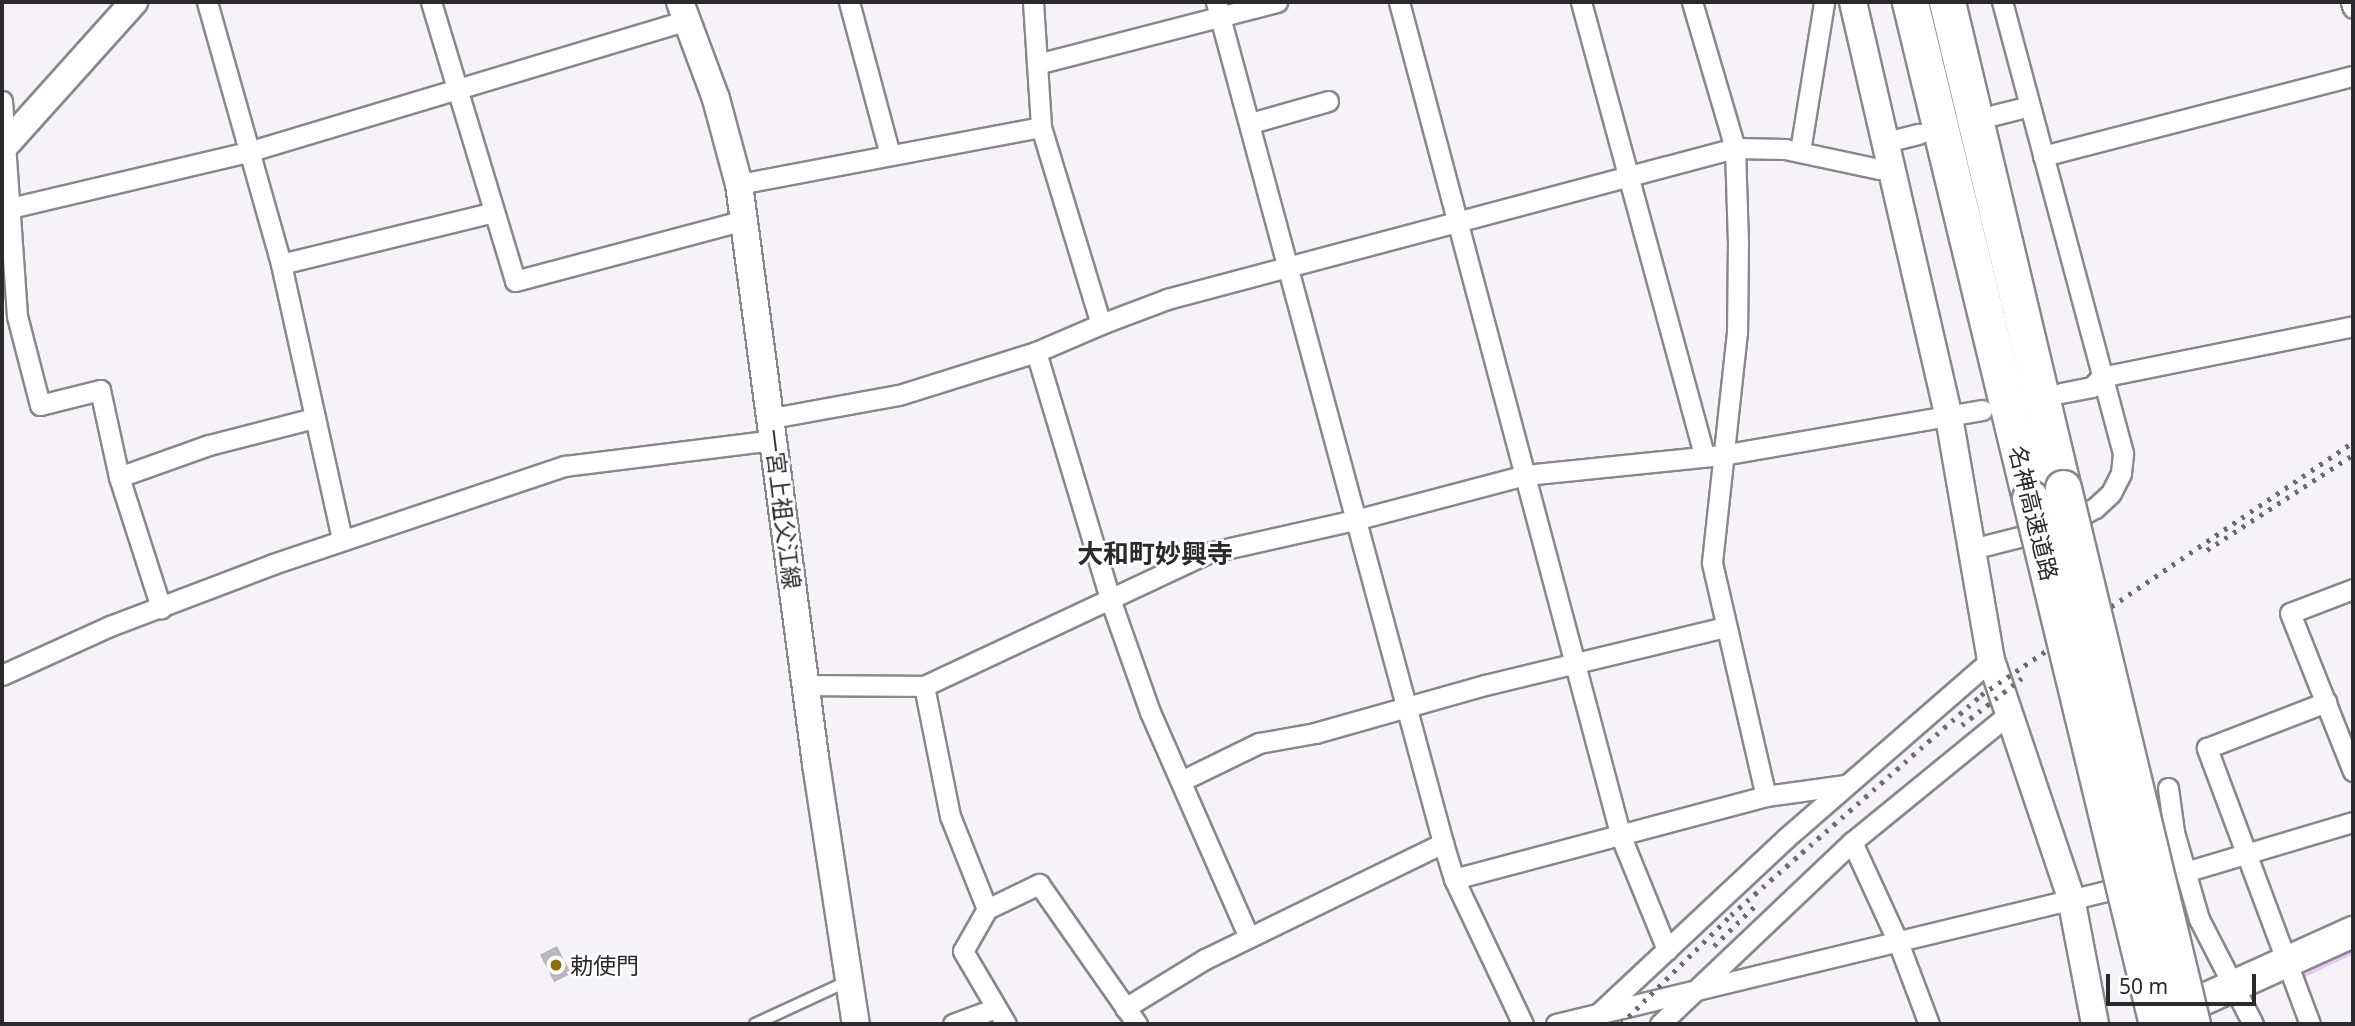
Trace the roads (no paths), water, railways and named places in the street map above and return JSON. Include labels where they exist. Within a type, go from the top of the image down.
[{"type":"highway","name":"名神高速道路","points":[[1910,2],[2157,1024]]},
{"type":"highway","name":"名神高速道路","points":[[1947,2],[2192,1024]]},
{"type":"main road","points":[[2149,1024],[2353,932]]},
{"type":"street","points":[[3,147],[134,2]]},
{"type":"street","points":[[207,2],[281,264],[342,540]]},
{"type":"street","points":[[431,2],[514,281],[744,220]]},
{"type":"street","points":[[849,2],[890,155]]},
{"type":"street","points":[[1033,2],[1041,127],[1101,324]]},
{"type":"street","points":[[1037,64],[1218,10],[1277,2]]},
{"type":"street","points":[[1399,2],[1524,475],[1577,663],[1621,837],[1667,950]]},
{"type":"street","points":[[1581,2],[1627,175],[1713,455]]},
{"type":"street","points":[[1692,2],[1735,148],[1737,332],[1713,455],[1712,563],[1724,627],[1766,796]]},
{"type":"street","points":[[1800,151],[1824,2]]},
{"type":"street","points":[[1853,2],[1949,417],[1991,660],[2071,898],[2095,1024]]},
{"type":"street","points":[[1972,549],[2062,526],[2095,508],[2111,493],[2121,473],[2123,453],[2002,2]]},
{"type":"street","points":[[2351,2],[2353,8]]},
{"type":"street","points":[[1218,10],[1251,123],[1443,843],[1454,878],[1523,1024]]},
{"type":"street","points":[[6,209],[251,151],[685,11]]},
{"type":"street","name":"一宮上祖父江線","points":[[685,11],[739,184],[847,981],[856,1024]]},
{"type":"street","points":[[2043,156],[2353,76]]},
{"type":"street","points":[[1251,123],[1328,101]]},
{"type":"street","points":[[2,102],[9,303],[40,405],[100,390],[119,477],[161,608]]},
{"type":"street","points":[[1994,115],[2029,106]]},
{"type":"street","points":[[739,184],[1041,127]]},
{"type":"street","points":[[2,675],[161,608],[342,540],[565,466],[773,429],[899,395],[1035,352],[1167,299],[1735,148],[1800,151],[1879,169],[1889,155],[1919,134]]},
{"type":"street","points":[[281,264],[494,212]]},
{"type":"street","points":[[2061,393],[2092,387],[2101,377],[2353,326]]},
{"type":"street","points":[[1035,352],[1110,599],[1150,712],[1249,937]]},
{"type":"street","points":[[807,685],[924,686],[1208,552],[1356,520],[1524,475],[1713,455],[1982,410]]},
{"type":"street","points":[[119,477],[209,445],[314,418]]},
{"type":"street","points":[[2353,589],[2290,613],[2353,771]]},
{"type":"street","points":[[1181,780],[1259,743],[1315,733],[1724,627]]},
{"type":"street","points":[[1592,1020],[1845,785],[1991,660]]},
{"type":"street","points":[[924,686],[950,816],[987,909]]},
{"type":"street","points":[[2310,1024],[2207,748],[2326,702]]},
{"type":"street","points":[[1660,1024],[1852,842],[2009,714]]},
{"type":"street","points":[[1454,878],[1621,837],[1766,796],[1845,785]]},
{"type":"street","points":[[2168,788],[2185,872],[2199,919],[2231,986],[2253,1024]]},
{"type":"street","points":[[1556,1024],[1592,1020],[2071,898],[2185,872],[2353,822]]},
{"type":"street","points":[[1852,842],[1898,942],[1929,1024]]},
{"type":"street","points":[[1125,1007],[1249,937],[1443,843]]},
{"type":"street","points":[[953,1024],[1001,1016],[963,951],[987,909],[1039,884],[1138,1024]]},
{"type":"lane","points":[[755,1024],[847,981]]},
{"type":"waterway","points":[[2302,975],[2353,951]]},
{"type":"railway","points":[[1621,1024],[1731,915],[1981,695],[2353,442]]},
{"type":"railway","points":[[2207,550],[2353,455]]},
{"type":"railway","points":[[1962,725],[2022,678]]},
{"type":"railway","points":[[1714,946],[1759,902]]},
{"type":"place","name":"勅使門","points":[[556,965]]},
{"type":"district","name":"大和町妙興寺","points":[[1155,554]]}]
